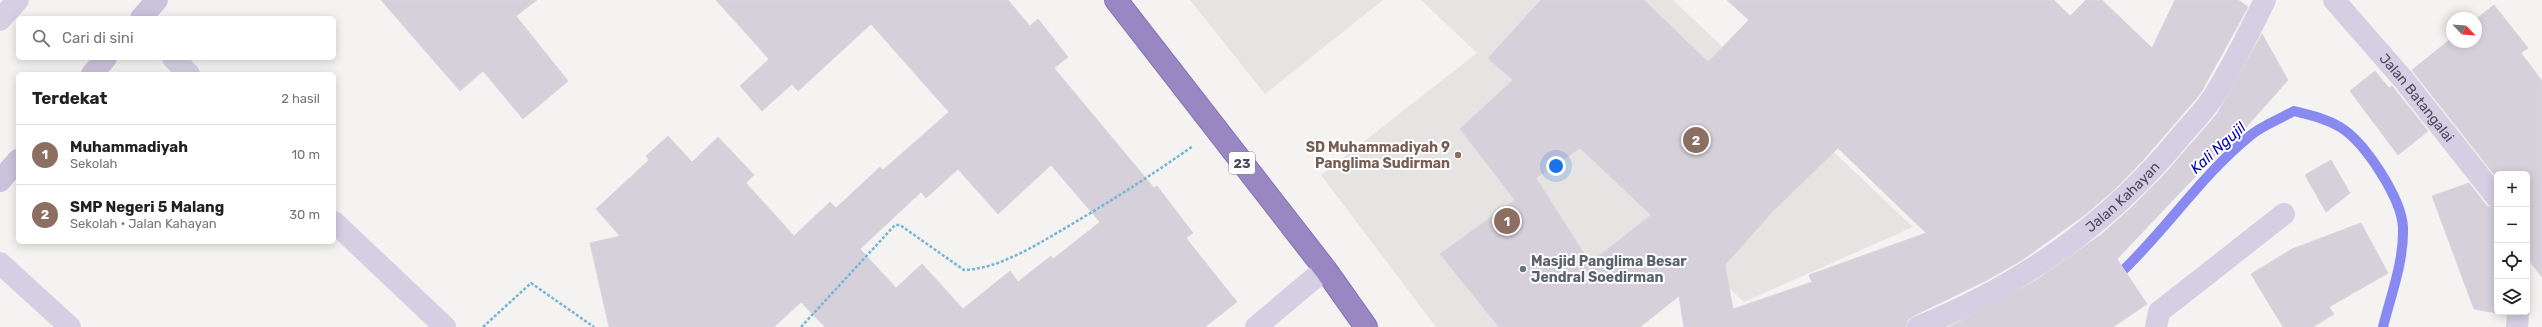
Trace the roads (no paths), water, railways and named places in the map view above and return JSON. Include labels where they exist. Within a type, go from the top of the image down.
[{"type":"highway","name":"23","points":[[1116,0],[1325,269],[1366,327]]},
{"type":"street","points":[[0,20],[18,0]]},
{"type":"street","points":[[143,16],[157,0]]},
{"type":"street","name":"Jalan Kahayan","points":[[1918,327],[1945,316],[2020,278],[2077,240],[2155,169],[2213,97],[2241,50],[2265,0]]},
{"type":"street","name":"Jalan Batangalai","points":[[2334,0],[2404,79],[2494,194]]},
{"type":"street","points":[[94,72],[104,60]]},
{"type":"street","points":[[175,60],[187,72]]},
{"type":"street","points":[[0,181],[16,162]]},
{"type":"street","points":[[2156,327],[2158,312],[2284,214]]},
{"type":"street","points":[[336,224],[445,327]]},
{"type":"street","points":[[0,263],[70,327]]},
{"type":"street","points":[[1256,327],[1325,269]]},
{"type":"street","points":[[2517,327],[2518,315]]},
{"type":"waterway","name":"Kali Ngujil","points":[[2114,279],[2149,244],[2198,187],[2232,151],[2256,131],[2294,111],[2329,121],[2350,134],[2371,158],[2389,187],[2396,202],[2401,216],[2403,240],[2399,265],[2383,327]]},
{"type":"place","name":"SMP Negeri 5 Malang","points":[[1696,140]]},
{"type":"place","name":"SD Muhammadiyah 9 Panglima Sudirman","points":[[1458,155]]},
{"type":"place","name":"Muhammadiyah","points":[[1507,221]]},
{"type":"place","name":"Masjid Panglima Besar Jendral Soedirman","points":[[1523,269]]}]
